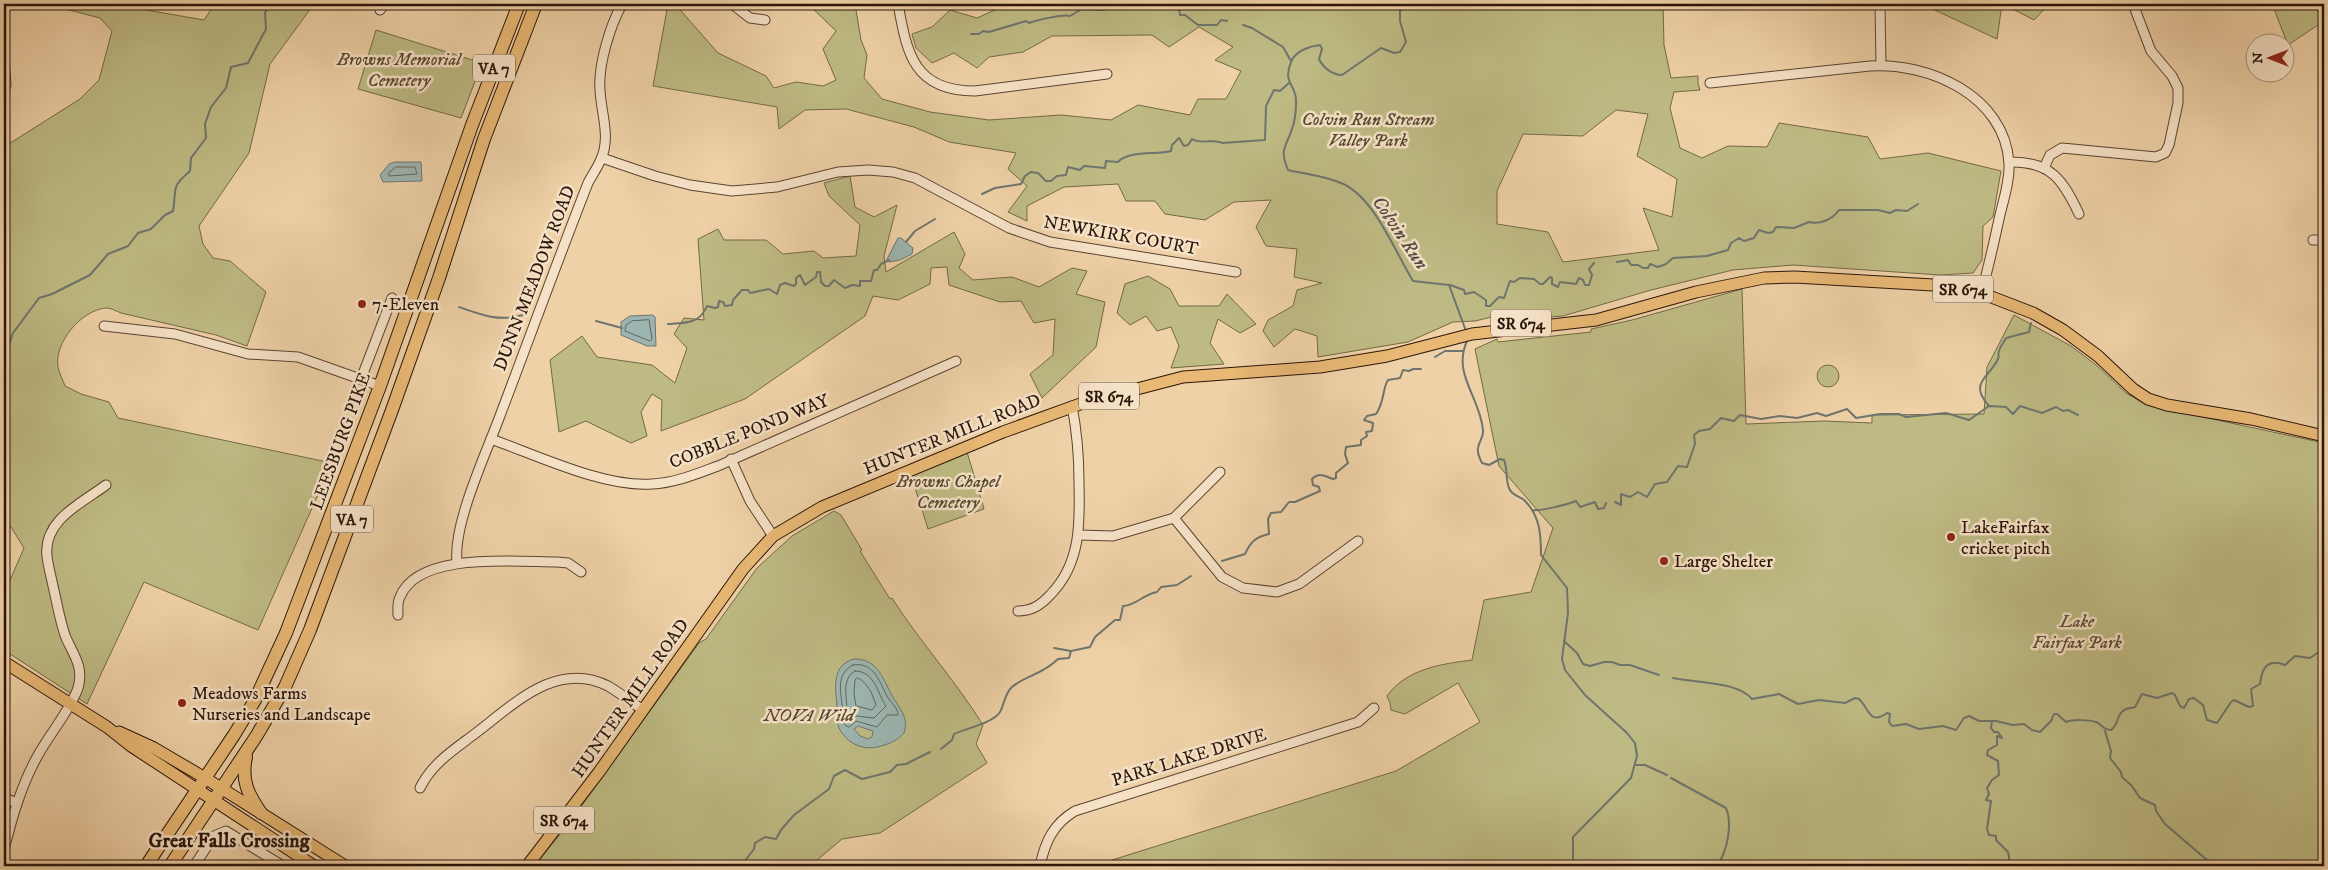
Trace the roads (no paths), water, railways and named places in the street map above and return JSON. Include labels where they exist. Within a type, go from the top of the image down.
[{"type":"highway","name":"LEESBURG PIKE","points":[[146,866],[234,735],[254,700],[286,633],[380,386],[470,132],[519,4]]},
{"type":"highway","name":"VA 7","points":[[170,866],[247,752],[285,687],[320,606],[439,278],[484,139],[536,4]]},
{"type":"highway","points":[[247,752],[244,769],[245,787],[260,813]]},
{"type":"main road","name":"HUNTER MILL ROAD","points":[[527,866],[561,824],[743,569],[773,536],[822,507],[881,480],[1072,406],[1183,377],[1312,368],[1424,348],[1466,333],[1504,324],[1551,322],[1570,324],[1608,318],[1704,290],[1764,278],[1795,277],[1933,286],[1980,292],[2019,306],[2063,330],[2098,356],[2133,389],[2148,399],[2167,405],[2251,419],[2324,436]]},
{"type":"main road","points":[[4,662],[106,727],[131,746],[201,783],[222,789],[345,866]]},
{"type":"main road","points":[[201,783],[214,800],[314,866]]},
{"type":"street","name":"DUNN MEADOW ROAD","points":[[457,562],[458,532],[491,439],[584,192],[602,158],[606,136],[600,75],[608,39],[622,4]]},
{"type":"street","points":[[732,4],[750,18],[765,20]]},
{"type":"street","points":[[898,4],[905,41],[912,60],[925,75],[948,88],[975,91],[1107,74]]},
{"type":"street","points":[[1880,4],[1881,65]]},
{"type":"street","points":[[2044,168],[2050,154],[2058,148],[2156,156],[2168,149],[2178,103],[2178,88],[2172,76],[2151,51],[2133,4]]},
{"type":"street","points":[[4,60],[6,85],[4,91]]},
{"type":"street","points":[[1710,83],[1881,65],[1910,68],[1939,77],[1969,95],[1995,121],[2003,136],[2009,162],[2007,182],[1980,292]]},
{"type":"street","name":"NEWKIRK COURT","points":[[602,158],[655,176],[690,185],[732,191],[777,187],[838,172],[868,170],[893,172],[916,178],[1009,228],[1050,242],[1236,272]]},
{"type":"street","points":[[2009,162],[2028,162],[2044,168],[2062,182],[2079,214]]},
{"type":"street","points":[[2313,240],[2324,240]]},
{"type":"street","points":[[361,379],[392,298]]},
{"type":"street","points":[[104,326],[175,334],[253,355],[298,357],[380,386]]},
{"type":"street","name":"COBBLE POND WAY","points":[[491,439],[599,477],[628,484],[669,482],[692,476],[956,361]]},
{"type":"street","points":[[1018,611],[1037,607],[1053,592],[1072,559],[1079,535],[1079,449],[1072,406]]},
{"type":"street","points":[[732,459],[750,501],[773,536]]},
{"type":"street","points":[[1079,535],[1113,536],[1174,518],[1220,472]]},
{"type":"street","points":[[4,850],[17,803],[36,759],[78,688],[79,669],[76,657],[63,629],[47,561],[47,541],[50,532],[59,519],[106,484]]},
{"type":"street","points":[[1174,518],[1222,577],[1243,588],[1277,592],[1299,584],[1358,541]]},
{"type":"street","points":[[398,616],[399,597],[407,586],[425,573],[457,562],[556,562],[568,563],[581,572]]},
{"type":"street","points":[[420,788],[433,767],[523,696],[543,684],[564,679],[596,682],[616,691],[643,710]]},
{"type":"street","name":"PARK LAKE DRIVE","points":[[1040,866],[1044,848],[1052,831],[1065,817],[1075,811],[1358,722],[1374,708]]},
{"type":"street","points":[[4,798],[17,803]]},
{"type":"street","points":[[194,866],[214,836],[226,831],[284,866]]},
{"type":"water","points":[[395,162],[421,162],[422,181],[383,182],[380,175],[389,164]]},
{"type":"water","points":[[898,238],[901,238],[913,248],[912,254],[900,260],[889,262],[887,259]]},
{"type":"water","points":[[653,315],[655,317],[656,346],[647,346],[621,335],[621,322],[630,316]]},
{"type":"water","points":[[854,659],[869,663],[875,667],[883,678],[905,718],[904,733],[896,740],[881,746],[865,748],[851,742],[841,731],[836,714],[836,677],[838,671],[847,662]],"holes":[[[858,726],[873,731],[872,737],[868,739],[860,736],[854,729]]]},
{"type":"waterway","points":[[4,360],[13,333],[39,298],[52,294],[90,275],[108,254],[128,246],[138,233],[151,229],[165,215],[173,211],[175,189],[179,181],[190,171],[191,158],[206,138],[205,124],[211,107],[226,88],[231,67],[248,63],[266,29],[265,13],[269,4]]},
{"type":"waterway","points":[[971,34],[979,34],[983,31],[989,32],[1026,21],[1029,23],[1070,16],[1082,9],[1104,10],[1108,7],[1128,4]]},
{"type":"waterway","points":[[1169,4],[1179,9],[1180,15],[1185,15],[1198,25],[1217,25],[1221,20],[1227,21]]},
{"type":"waterway","name":"Colvin Run","points":[[1408,4],[1400,11],[1400,21],[1406,42],[1400,52],[1394,53],[1381,48],[1342,75],[1332,72],[1321,62],[1319,59],[1322,49],[1320,45],[1303,50],[1293,58],[1288,75],[1296,96],[1296,112],[1293,126],[1284,148],[1285,163],[1288,170],[1341,183],[1353,190],[1364,200],[1383,226],[1413,281],[1449,285],[1466,331]]},
{"type":"waterway","points":[[1243,25],[1252,28],[1283,47],[1291,61]]},
{"type":"waterway","points":[[982,194],[995,188],[1021,184],[1025,176],[1031,172],[1038,173],[1046,181],[1051,181],[1057,176],[1066,175],[1068,167],[1080,170],[1084,166],[1105,168],[1106,161],[1118,162],[1123,158],[1136,154],[1171,151],[1172,145],[1179,138],[1184,146],[1188,145],[1192,139],[1222,143],[1265,140],[1266,106],[1274,90],[1280,91],[1289,83]]},
{"type":"waterway","points":[[1617,262],[1628,260],[1631,265],[1638,265],[1643,268],[1648,268],[1650,264],[1658,267],[1666,264],[1673,258],[1707,256],[1728,250],[1731,243],[1739,238],[1744,241],[1754,238],[1759,230],[1768,233],[1773,232],[1776,227],[1794,228],[1809,222],[1822,222],[1839,210],[1878,210],[1890,213],[1896,210],[1907,211],[1918,204]]},
{"type":"waterway","points":[[906,242],[915,231],[935,219]]},
{"type":"waterway","points":[[668,324],[686,323],[696,319],[704,312],[707,306],[718,307],[719,301],[723,302],[725,306],[732,305],[733,300],[742,290],[748,290],[750,293],[769,289],[777,294],[780,285],[785,283],[794,286],[796,278],[800,275],[805,285],[816,277],[817,272],[820,272],[821,282],[825,286],[829,286],[834,280],[845,288],[852,285],[860,286],[860,281],[871,281],[874,270],[877,270],[881,264],[889,260]]},
{"type":"waterway","points":[[1450,285],[1464,290],[1465,294],[1474,292],[1486,300],[1486,306],[1490,306],[1499,297],[1504,298],[1510,281],[1514,282],[1520,278],[1534,279],[1543,284],[1550,277],[1552,278],[1552,284],[1558,287],[1560,282],[1576,284],[1579,278],[1583,280],[1585,285],[1589,285],[1592,275],[1589,269],[1594,263]]},
{"type":"waterway","points":[[459,307],[498,318],[523,315]]},
{"type":"waterway","points":[[596,321],[622,328]]},
{"type":"waterway","points":[[1989,406],[1980,392],[1982,381],[1998,359],[1998,353],[2006,338],[2029,332],[2031,323]]},
{"type":"waterway","name":"Colvin Run","points":[[1467,341],[1463,353],[1463,364],[1468,386],[1481,418],[1483,432],[1478,450],[1480,460],[1482,463],[1489,465],[1500,459],[1504,460],[1510,490],[1525,501],[1537,519],[1541,555],[1567,588],[1568,613],[1562,659],[1565,670],[1585,695],[1627,733],[1635,743],[1637,756],[1631,778],[1573,837],[1573,866]]},
{"type":"waterway","points":[[1435,357],[1445,351],[1463,351]]},
{"type":"waterway","points":[[1222,561],[1245,554],[1254,540],[1269,534],[1268,519],[1271,513],[1281,512],[1289,502],[1295,502],[1320,491],[1319,487],[1313,485],[1312,479],[1322,475],[1333,479],[1336,478],[1336,473],[1348,463],[1345,454],[1346,447],[1361,445],[1361,440],[1367,436],[1366,432],[1372,431],[1373,423],[1364,420],[1367,416],[1376,414],[1388,380],[1400,378],[1403,370],[1421,369]]},
{"type":"waterway","points":[[1615,502],[1621,505],[1621,494],[1630,497],[1638,492],[1647,497],[1655,484],[1667,482],[1678,466],[1687,467],[1695,444],[1694,435],[1699,431],[1710,429],[1721,418],[1734,421],[1740,415],[1761,419],[1780,416],[1797,418],[1817,413],[1826,416],[1847,409],[1856,418],[1880,414],[1899,414],[1906,417],[1946,413],[1969,420],[1989,406],[2006,407],[2013,414],[2020,406],[2042,413],[2056,407],[2078,415]]},
{"type":"waterway","points":[[1532,510],[1547,509],[1576,501],[1580,507],[1595,502],[1598,509],[1604,508],[1606,503]]},
{"type":"waterway","points":[[941,749],[952,740],[954,734],[997,716],[1008,692],[1017,683],[1046,668],[1058,659],[1069,658],[1071,651],[1090,647],[1095,637],[1115,620],[1120,620],[1123,606],[1132,604],[1157,592],[1161,587],[1177,585],[1191,576]]},
{"type":"waterway","points":[[1564,641],[1577,653],[1583,664],[1590,666],[1612,662],[1620,665],[1630,665],[1659,675]]},
{"type":"waterway","points":[[1054,648],[1071,651]]},
{"type":"waterway","points":[[1673,678],[1726,686],[1745,693],[1752,699],[1779,694],[1798,704],[1819,700],[1845,703],[1855,698],[1859,699],[1873,717],[1876,718],[1887,713],[1890,714],[1889,722],[1892,726],[1906,724],[1919,729],[1943,726],[1956,730],[1964,718],[1969,716],[1979,721],[1996,721],[2013,725],[2024,724],[2032,730],[2040,732],[2051,721],[2054,714],[2057,714],[2066,722],[2077,720],[2093,721],[2111,730],[2114,728],[2121,713],[2126,709],[2135,707],[2142,694],[2157,698],[2172,693],[2175,695],[2180,706],[2184,708],[2189,699],[2194,698],[2203,705],[2207,720],[2217,723],[2234,700],[2249,707],[2253,706],[2251,689],[2260,684],[2262,673],[2270,663],[2285,665],[2295,656],[2310,658],[2319,652],[2324,652]]},
{"type":"waterway","points":[[1992,721],[1991,728],[1994,732],[1998,732],[2002,738],[1997,736],[1997,745],[1988,750],[1987,755],[1998,761],[1999,775],[1992,780],[1987,788],[1989,794],[1986,800],[1991,801],[1987,829],[1989,835],[1996,836],[1996,840],[2008,852],[2010,863],[2008,866]]},
{"type":"waterway","points":[[2105,731],[2111,751],[2110,758],[2121,772],[2122,777],[2132,786],[2140,798],[2155,805],[2156,811],[2165,824],[2214,866]]},
{"type":"waterway","points":[[741,866],[754,849],[755,843],[765,837],[776,839],[794,815],[829,789],[834,776],[845,770],[862,779],[890,772],[897,765],[906,764],[930,752]]},
{"type":"waterway","points":[[1636,765],[1645,765],[1667,775]]},
{"type":"waterway","points":[[1671,778],[1726,808],[1729,822],[1728,838],[1724,853],[1717,866]]},
{"type":"place","name":"7-Eleven","points":[[362,304]]},
{"type":"place","name":"LakeFairfax cricket pitch","points":[[1951,537]]},
{"type":"place","name":"Large Shelter","points":[[1664,561]]},
{"type":"place","name":"Meadows Farms Nurseries and Landscape","points":[[182,703]]},
{"type":"district","name":"Great Falls Crossing","points":[[229,840]]},
{"type":"park label","name":"Browns Memorial Cemetery","points":[[399,69]]},
{"type":"park label","name":"Colvin Run Stream Valley Park","points":[[1368,129]]},
{"type":"park label","name":"Browns Chapel Cemetery","points":[[948,491]]},
{"type":"park label","name":"Lake Fairfax Park","points":[[2077,631]]},
{"type":"park label","name":"NOVA Wild","points":[[809,715]]}]
